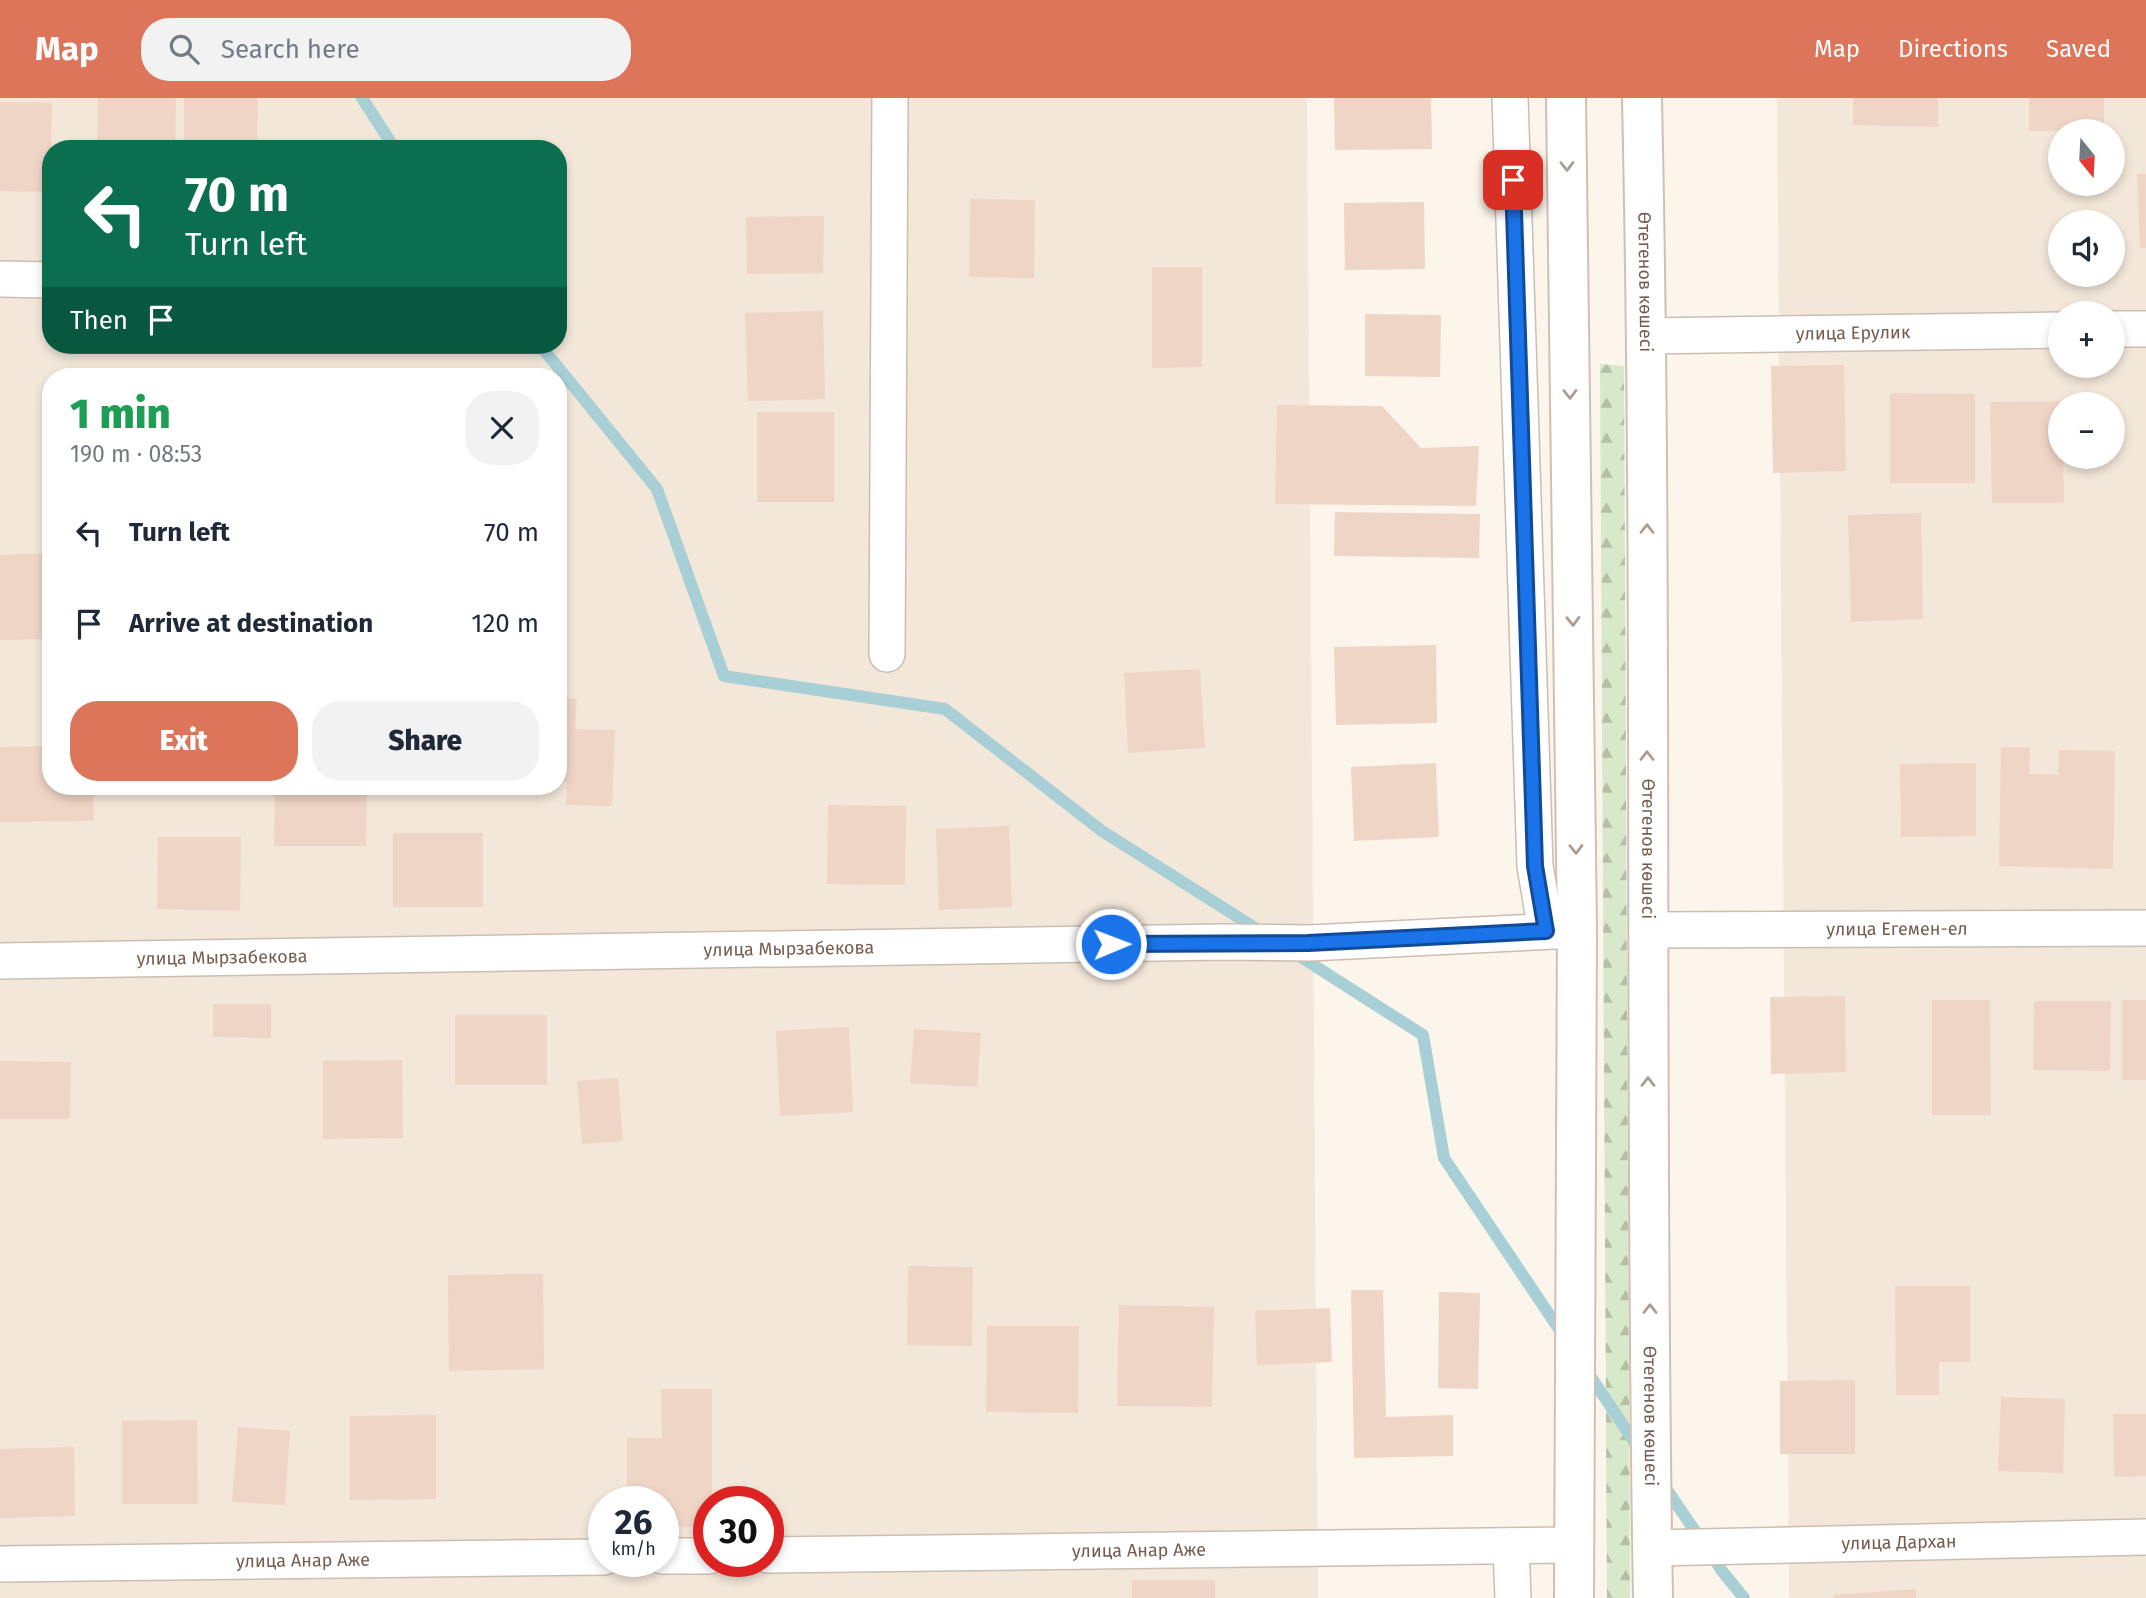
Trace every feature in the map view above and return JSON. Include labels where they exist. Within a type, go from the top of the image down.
[{"type":"main road","points":[[1566,98],[1561,930],[1574,1598]]},
{"type":"main road","name":"Өтегенов көшесі","points":[[1642,98],[1647,336],[1647,930],[1653,1598]]},
{"type":"street","points":[[887,654],[890,98]]},
{"type":"street","points":[[1510,98],[1535,866],[1561,930]]},
{"type":"street","points":[[0,279],[42,280]]},
{"type":"street","points":[[2125,329],[2146,328]]},
{"type":"street","name":"улица Ерулик","points":[[1647,336],[2048,330]]},
{"type":"street","name":"улица Егемен-ел","points":[[1647,930],[2146,928]]},
{"type":"street","name":"улица Мырзабекова","points":[[0,961],[1222,942],[1308,943],[1561,930]]},
{"type":"street","name":"улица Дархан","points":[[1652,1548],[2146,1537]]},
{"type":"street","name":"улица Анар Аже","points":[[784,1555],[1573,1545]]},
{"type":"street","points":[[1511,1546],[1513,1598]]},
{"type":"street","name":"улица Анар Аже","points":[[0,1564],[588,1557]]},
{"type":"shaded area","points":[[0,98],[1307,98],[1318,1598],[0,1598]]},
{"type":"shaded area","points":[[1777,98],[2146,98],[2146,1598],[1789,1598]]},
{"type":"green space","points":[[1600,364],[1624,366],[1630,1598],[1607,1598]]},
{"type":"building","points":[[98,98],[176,98],[175,140],[97,140]]},
{"type":"building","points":[[184,98],[258,98],[257,140],[184,140]]},
{"type":"building","points":[[1334,98],[1431,98],[1432,149],[1335,150]]},
{"type":"building","points":[[1853,98],[1938,98],[1938,127],[1853,125]]},
{"type":"building","points":[[2029,98],[2104,98],[2104,119],[2048,119],[2048,131],[2029,131]]},
{"type":"building","points":[[0,102],[52,103],[51,140],[42,140],[42,192],[0,191]]},
{"type":"building","points":[[2137,174],[2146,174],[2146,248],[2140,248]]},
{"type":"building","points":[[970,199],[1035,200],[1034,278],[969,277]]},
{"type":"building","points":[[1424,202],[1425,269],[1345,270],[1344,203]]},
{"type":"building","points":[[824,216],[823,273],[747,274],[746,217]]},
{"type":"building","points":[[1152,267],[1202,267],[1202,367],[1152,368]]},
{"type":"building","points":[[823,311],[825,399],[748,401],[745,313]]},
{"type":"building","points":[[1365,314],[1441,315],[1440,377],[1365,376]]},
{"type":"building","points":[[1844,365],[1846,471],[1773,473],[1771,366]]},
{"type":"building","points":[[1890,393],[1975,394],[1975,483],[1890,483]]},
{"type":"building","points":[[2048,401],[2048,469],[2063,469],[2064,503],[1992,503],[1990,402]]},
{"type":"building","points":[[1277,405],[1382,406],[1421,448],[1479,446],[1476,506],[1275,504]]},
{"type":"building","points":[[757,412],[834,412],[834,502],[757,502]]},
{"type":"building","points":[[1335,512],[1480,514],[1479,558],[1334,556]]},
{"type":"building","points":[[1921,513],[1923,619],[1851,622],[1848,515]]},
{"type":"building","points":[[42,553],[42,639],[0,640],[0,555]]},
{"type":"building","points":[[1436,645],[1437,723],[1336,725],[1334,647]]},
{"type":"building","points":[[1200,669],[1205,748],[1128,753],[1124,673]]},
{"type":"building","points":[[567,698],[577,699],[575,729],[615,730],[612,806],[566,805]]},
{"type":"building","points":[[42,746],[42,795],[93,795],[94,821],[0,822],[0,747]]},
{"type":"building","points":[[2001,747],[2030,747],[2029,774],[2058,775],[2059,750],[2115,751],[2113,869],[1999,866]]},
{"type":"building","points":[[1436,763],[1439,837],[1354,841],[1351,767]]},
{"type":"building","points":[[1976,763],[1976,836],[1901,837],[1900,764]]},
{"type":"building","points":[[275,795],[367,795],[366,846],[274,846]]},
{"type":"building","points":[[828,805],[906,806],[905,885],[827,884]]},
{"type":"building","points":[[1009,826],[1012,907],[939,910],[936,829]]},
{"type":"building","points":[[393,833],[483,833],[483,907],[393,907]]},
{"type":"building","points":[[158,837],[241,837],[240,911],[157,909]]},
{"type":"building","points":[[1845,996],[1846,1072],[1771,1074],[1770,997]]},
{"type":"building","points":[[1932,1000],[1990,1000],[1991,1115],[1932,1115]]},
{"type":"building","points":[[2122,1000],[2146,1000],[2146,1080],[2122,1080]]},
{"type":"building","points":[[2034,1001],[2111,1001],[2110,1071],[2033,1070]]},
{"type":"building","points":[[213,1004],[271,1004],[271,1038],[213,1037]]},
{"type":"building","points":[[455,1015],[547,1015],[547,1085],[455,1085]]},
{"type":"building","points":[[849,1027],[853,1112],[780,1116],[776,1031]]},
{"type":"building","points":[[914,1029],[981,1033],[977,1087],[910,1083]]},
{"type":"building","points":[[402,1060],[403,1138],[323,1139],[323,1061]]},
{"type":"building","points":[[0,1061],[71,1062],[70,1119],[0,1119]]},
{"type":"building","points":[[618,1078],[623,1141],[582,1144],[577,1081]]},
{"type":"building","points":[[908,1266],[973,1267],[972,1346],[907,1345]]},
{"type":"building","points":[[543,1274],[544,1369],[449,1371],[448,1275]]},
{"type":"building","points":[[1895,1286],[1970,1286],[1970,1362],[1939,1362],[1939,1395],[1896,1395]]},
{"type":"building","points":[[1351,1290],[1383,1290],[1386,1417],[1453,1415],[1453,1456],[1354,1458]]},
{"type":"building","points":[[1439,1292],[1480,1293],[1478,1389],[1438,1388]]},
{"type":"building","points":[[1119,1305],[1214,1307],[1212,1407],[1117,1406]]},
{"type":"building","points":[[1330,1308],[1332,1362],[1257,1365],[1255,1311]]},
{"type":"building","points":[[987,1326],[1079,1326],[1078,1413],[986,1412]]},
{"type":"building","points":[[1855,1380],[1855,1454],[1780,1454],[1780,1381]]},
{"type":"building","points":[[661,1389],[712,1389],[712,1486],[693,1486],[693,1527],[679,1527],[679,1486],[627,1486],[627,1438],[662,1438]]},
{"type":"building","points":[[2001,1397],[2065,1399],[2063,1473],[1998,1471]]},
{"type":"building","points":[[2113,1414],[2146,1414],[2146,1476],[2114,1477]]},
{"type":"building","points":[[436,1415],[436,1499],[350,1500],[350,1416]]},
{"type":"building","points":[[197,1420],[198,1504],[122,1504],[122,1421]]},
{"type":"building","points":[[238,1427],[290,1431],[285,1505],[232,1502]]},
{"type":"building","points":[[74,1447],[75,1516],[0,1518],[0,1449]]},
{"type":"building","points":[[1132,1580],[1215,1580],[1215,1598],[1132,1598]]},
{"type":"building","points":[[1916,1589],[1916,1598],[1834,1598],[1833,1595]]},
{"type":"waterway","points":[[362,98],[389,140]]},
{"type":"waterway","points":[[547,354],[559,368]]},
{"type":"waterway","points":[[567,378],[657,489],[724,676],[945,709],[1102,831],[1263,933]]},
{"type":"waterway","points":[[1293,952],[1423,1035],[1444,1158],[1565,1338]]},
{"type":"waterway","points":[[1585,1368],[1639,1449]]},
{"type":"waterway","points":[[1661,1481],[1722,1571],[1744,1598]]},
{"type":"route","points":[[1111,944],[1308,943],[1546,931],[1535,866],[1513,180]]}]
